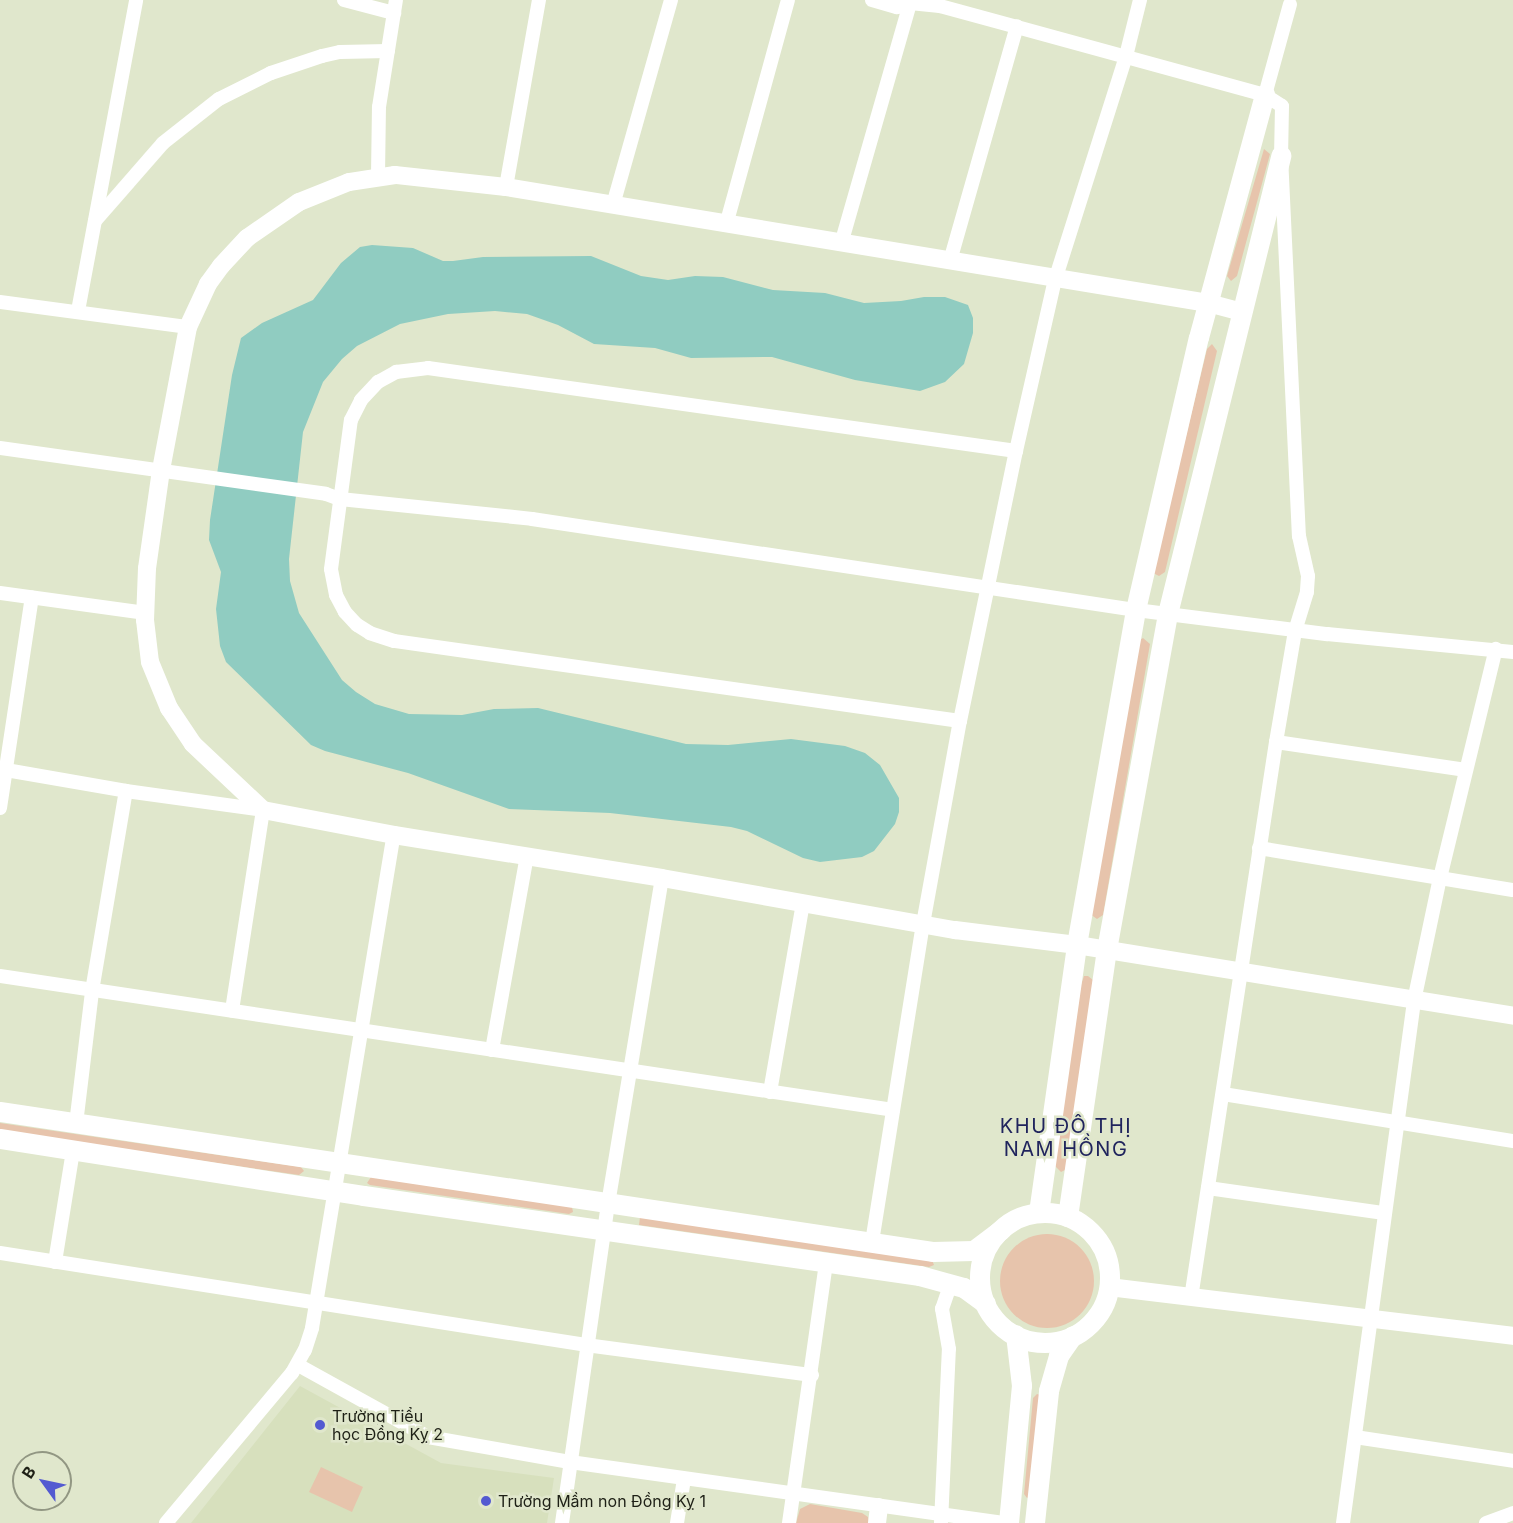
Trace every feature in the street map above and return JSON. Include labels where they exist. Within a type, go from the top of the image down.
[{"type":"main road","points":[[1039,1213],[1077,945],[1136,610],[1208,303],[1265,95]]},
{"type":"main road","points":[[1068,1217],[1107,950],[1168,614],[1281,156]]},
{"type":"main road","points":[[0,1112],[341,1165],[933,1252],[965,1252],[981,1248],[1018,1219],[1039,1213],[1068,1217],[1082,1224],[1098,1241],[1108,1263],[1109,1287],[1097,1316],[1073,1336],[1059,1356],[1048,1393],[1035,1523]]},
{"type":"main road","points":[[0,1139],[337,1192],[920,1276],[951,1283],[973,1293],[986,1304],[998,1322],[1016,1335],[1032,1341],[1048,1342],[1073,1336]]},
{"type":"main road","points":[[986,1304],[980,1283],[982,1261],[988,1248],[1001,1231]]},
{"type":"main road","points":[[1009,1523],[1022,1386],[1016,1335]]},
{"type":"street","points":[[78,311],[136,0]]},
{"type":"street","points":[[344,0],[395,6],[379,107],[378,176]]},
{"type":"street","points":[[506,187],[539,0]]},
{"type":"street","points":[[613,205],[670,0]]},
{"type":"street","points":[[726,225],[788,0]]},
{"type":"street","points":[[872,0],[897,8],[911,2],[940,6],[1265,95],[1276,99],[1282,106],[1281,156],[1299,536],[1308,576],[1307,592],[1295,631],[1276,742],[1191,1298]]},
{"type":"street","points":[[872,1242],[923,924],[960,722],[1016,451],[1056,280],[1126,56],[1140,0]]},
{"type":"street","points":[[842,244],[911,2]]},
{"type":"street","points":[[1265,95],[1290,4]]},
{"type":"street","points":[[950,261],[1017,26]]},
{"type":"street","points":[[95,221],[163,143],[229,93],[271,73],[322,56],[340,52],[388,51]]},
{"type":"street","points":[[263,810],[193,744],[169,708],[150,662],[146,613],[147,568],[161,470],[188,327],[208,284],[221,266],[247,238],[299,202],[341,185],[378,176],[445,179],[506,187],[1056,280],[1208,303],[1242,312]]},
{"type":"street","points":[[0,302],[188,327]]},
{"type":"street","points":[[960,722],[394,641],[380,637],[357,625],[345,612],[333,586],[331,569],[348,434],[355,409],[378,382],[396,372],[416,368],[1016,451]]},
{"type":"street","points":[[0,448],[326,494],[340,499],[532,519],[1136,610],[1295,631],[1513,652]]},
{"type":"street","points":[[0,593],[146,613]]},
{"type":"street","points":[[0,808],[32,597]]},
{"type":"street","points":[[1343,1523],[1414,1001],[1440,878],[1496,649]]},
{"type":"street","points":[[1276,742],[1466,770]]},
{"type":"street","points":[[6,770],[126,791],[263,810],[394,835],[662,878],[923,924],[1077,945],[1513,1016]]},
{"type":"street","points":[[224,805],[233,802],[236,797],[234,782]]},
{"type":"street","points":[[76,1124],[92,991],[126,791]]},
{"type":"street","points":[[232,1011],[263,810]]},
{"type":"street","points":[[166,1523],[298,1365],[312,1328],[337,1192],[394,835]]},
{"type":"street","points":[[1259,848],[1513,890]]},
{"type":"street","points":[[492,1050],[527,856]]},
{"type":"street","points":[[562,1523],[586,1345],[662,878]]},
{"type":"street","points":[[770,1092],[803,903]]},
{"type":"street","points":[[0,976],[893,1110]]},
{"type":"street","points":[[1222,1094],[1513,1141]]},
{"type":"street","points":[[55,1262],[73,1151]]},
{"type":"street","points":[[1208,1188],[1384,1212]]},
{"type":"street","points":[[0,1253],[586,1345],[812,1375]]},
{"type":"street","points":[[789,1523],[812,1375],[826,1264]]},
{"type":"street","points":[[941,1519],[950,1349],[942,1309],[951,1283]]},
{"type":"street","points":[[1109,1287],[1513,1336]]},
{"type":"street","points":[[298,1365],[428,1437],[570,1462],[794,1493],[878,1515],[1002,1523]]},
{"type":"street","points":[[1355,1437],[1513,1461]]},
{"type":"street","points":[[677,1523],[684,1479]]},
{"type":"street","points":[[1486,1523],[1513,1513]]},
{"type":"shaded area","points":[[1264,149],[1270,154],[1237,276],[1231,281],[1227,276]]},
{"type":"shaded area","points":[[1212,344],[1217,351],[1165,572],[1159,576],[1153,573],[1207,349]]},
{"type":"shaded area","points":[[1143,638],[1150,644],[1103,915],[1097,919],[1090,914],[1140,640]]},
{"type":"shaded area","points":[[1084,976],[1093,980],[1067,1169],[1061,1172],[1055,1166]]},
{"type":"shaded area","points":[[0,1123],[301,1167],[304,1171],[299,1175],[0,1131]]},
{"type":"shaded area","points":[[371,1177],[572,1207],[573,1212],[569,1214],[370,1185],[367,1183]]},
{"type":"shaded area","points":[[640,1217],[932,1260],[934,1265],[929,1267],[639,1225]]},
{"type":"shaded area","points":[[1047,1234],[1065,1237],[1081,1247],[1091,1263],[1094,1281],[1091,1299],[1081,1315],[1065,1325],[1047,1328],[1029,1325],[1013,1315],[1003,1299],[1000,1281],[1003,1263],[1013,1247],[1029,1237]]},
{"type":"shaded area","name":"Trường Tiểu học Đồng Kỵ 2","points":[[300,1386],[441,1463],[554,1478],[547,1523],[191,1523]]},
{"type":"shaded area","points":[[1037,1394],[1040,1395],[1029,1497],[1027,1498],[1024,1494],[1033,1398]]},
{"type":"shaded area","points":[[321,1467],[363,1487],[352,1512],[309,1492]]},
{"type":"shaded area","points":[[810,1504],[862,1513],[868,1517],[869,1523],[796,1523],[800,1509]]},
{"type":"water","points":[[372,245],[413,248],[443,261],[483,257],[591,256],[641,276],[668,280],[695,276],[723,277],[773,290],[825,293],[864,303],[945,297],[968,305],[973,318],[973,333],[964,364],[945,382],[920,391],[855,380],[772,357],[691,358],[655,348],[594,344],[558,325],[527,314],[495,311],[448,314],[400,324],[357,346],[342,359],[323,382],[303,432],[289,559],[290,581],[299,613],[342,680],[356,692],[375,704],[409,714],[462,715],[494,709],[538,708],[686,744],[728,745],[791,739],[845,746],[865,753],[880,765],[899,798],[899,812],[895,824],[874,851],[862,857],[820,862],[803,858],[747,831],[731,827],[610,813],[509,809],[408,773],[325,751],[311,745],[226,662],[220,646],[216,609],[221,572],[209,540],[232,375],[241,338],[262,323],[313,300],[341,263],[360,247]]},
{"type":"place","name":"Trường Tiểu học Đồng Kỵ 2","points":[[320,1425]]},
{"type":"place","name":"Trường Mầm non Đồng Kỵ 1","points":[[486,1501]]},
{"type":"district","name":"KHU ĐÔ THỊ NAM HỒNG","points":[[1066,1138]]}]
